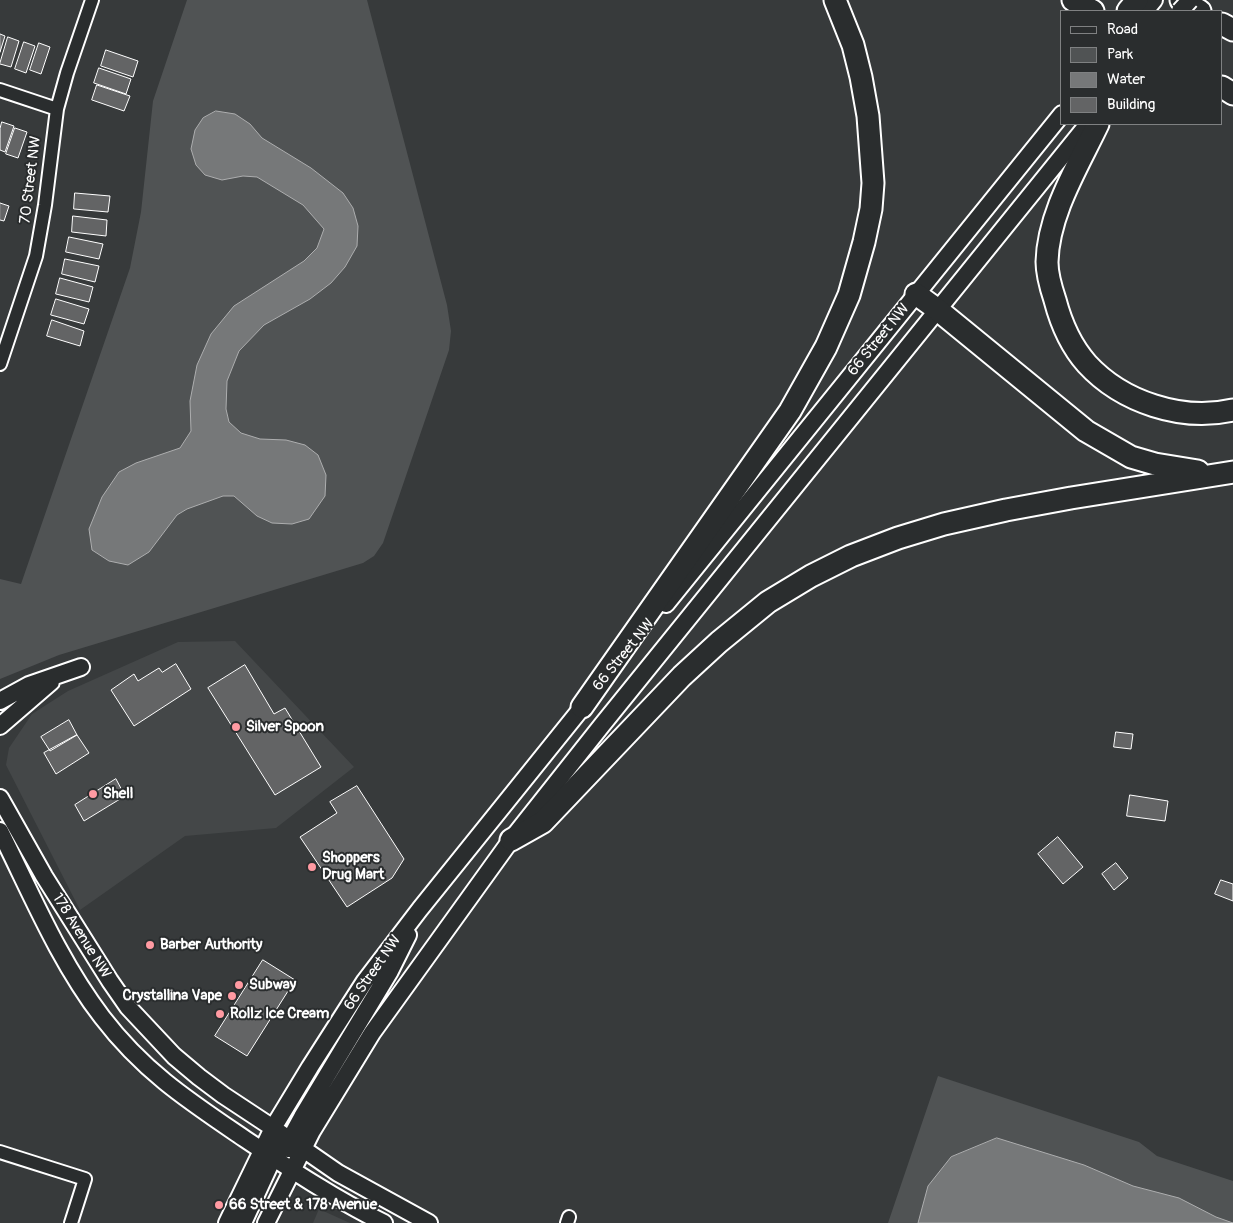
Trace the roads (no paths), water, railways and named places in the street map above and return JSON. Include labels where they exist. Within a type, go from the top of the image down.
[{"type":"highway","points":[[582,707],[790,411],[826,347],[849,295],[864,242],[871,209],[873,183],[868,116],[861,76],[853,45],[834,0]]},
{"type":"highway","points":[[1073,0],[1091,10]]},
{"type":"highway","points":[[1129,10],[1137,0]]},
{"type":"highway","points":[[1180,0],[1198,10]]},
{"type":"highway","points":[[1098,125],[1060,204],[1051,238],[1047,263],[1060,319],[1073,344],[1087,363],[1100,376],[1119,389],[1162,409],[1216,414],[1233,410]]},
{"type":"highway","points":[[916,294],[1086,431],[1109,445],[1131,457],[1162,466],[1202,471],[1233,471]]},
{"type":"highway","points":[[511,840],[543,822],[682,676],[719,642],[768,602],[827,568],[851,556],[898,538],[944,524],[1052,501],[1233,471]]},
{"type":"main road","points":[[1146,10],[1154,0]]},
{"type":"main road","points":[[1181,10],[1190,0]]},
{"type":"main road","name":"66 Street NW","points":[[227,1223],[267,1154],[274,1128],[365,981],[420,909],[582,707],[1060,116]]},
{"type":"main road","name":"66 Street NW","points":[[266,1223],[292,1170],[296,1144],[332,1096],[372,1033],[511,840],[1087,125]]},
{"type":"main road","points":[[0,701],[29,685],[81,667]]},
{"type":"main road","points":[[0,726],[61,675]]},
{"type":"main road","name":"178 Avenue NW","points":[[0,798],[73,926],[128,1007],[174,1056],[199,1077],[338,1173],[429,1223]]},
{"type":"main road","name":"178 Avenue NW","points":[[0,831],[68,963],[101,1016],[125,1046],[153,1073],[180,1095],[292,1170],[384,1223]]},
{"type":"main road","points":[[296,1144],[390,971],[420,909]]},
{"type":"main road","points":[[243,1223],[267,1154]]},
{"type":"street","name":"70 Street NW","points":[[0,364],[39,242],[57,109],[92,0]]},
{"type":"street","points":[[0,90],[57,109]]},
{"type":"street","points":[[0,1152],[85,1179],[71,1223]]},
{"type":"water","points":[[216,111],[235,114],[250,124],[262,138],[311,168],[343,193],[353,208],[358,226],[357,246],[345,267],[331,283],[310,299],[264,325],[239,351],[227,381],[226,409],[229,422],[241,433],[260,439],[286,440],[305,445],[318,455],[326,475],[325,496],[309,519],[292,524],[272,523],[257,516],[234,496],[223,496],[187,509],[177,515],[149,552],[128,565],[109,561],[92,550],[89,529],[102,497],[119,472],[136,463],[180,448],[191,431],[190,401],[197,365],[211,334],[234,306],[304,261],[317,248],[324,229],[303,205],[257,177],[243,176],[222,180],[205,175],[196,165],[191,149],[195,130],[203,118]]},
{"type":"water","points":[[997,1138],[1084,1165],[1133,1186],[1179,1198],[1216,1217],[1233,1223],[918,1223],[928,1186],[951,1157]]},
{"type":"place","name":"Silver Spoon","points":[[236,727]]},
{"type":"place","name":"Shell","points":[[93,794]]},
{"type":"place","name":"Shoppers Drug Mart","points":[[312,867]]},
{"type":"place","name":"Barber Authority","points":[[150,945]]},
{"type":"place","name":"Subway","points":[[239,985]]},
{"type":"place","name":"Crystallina Vape","points":[[232,996]]},
{"type":"place","name":"Rollz Ice Cream","points":[[220,1014]]},
{"type":"place","name":"66 Street & 178 Avenue","points":[[219,1205]]}]
